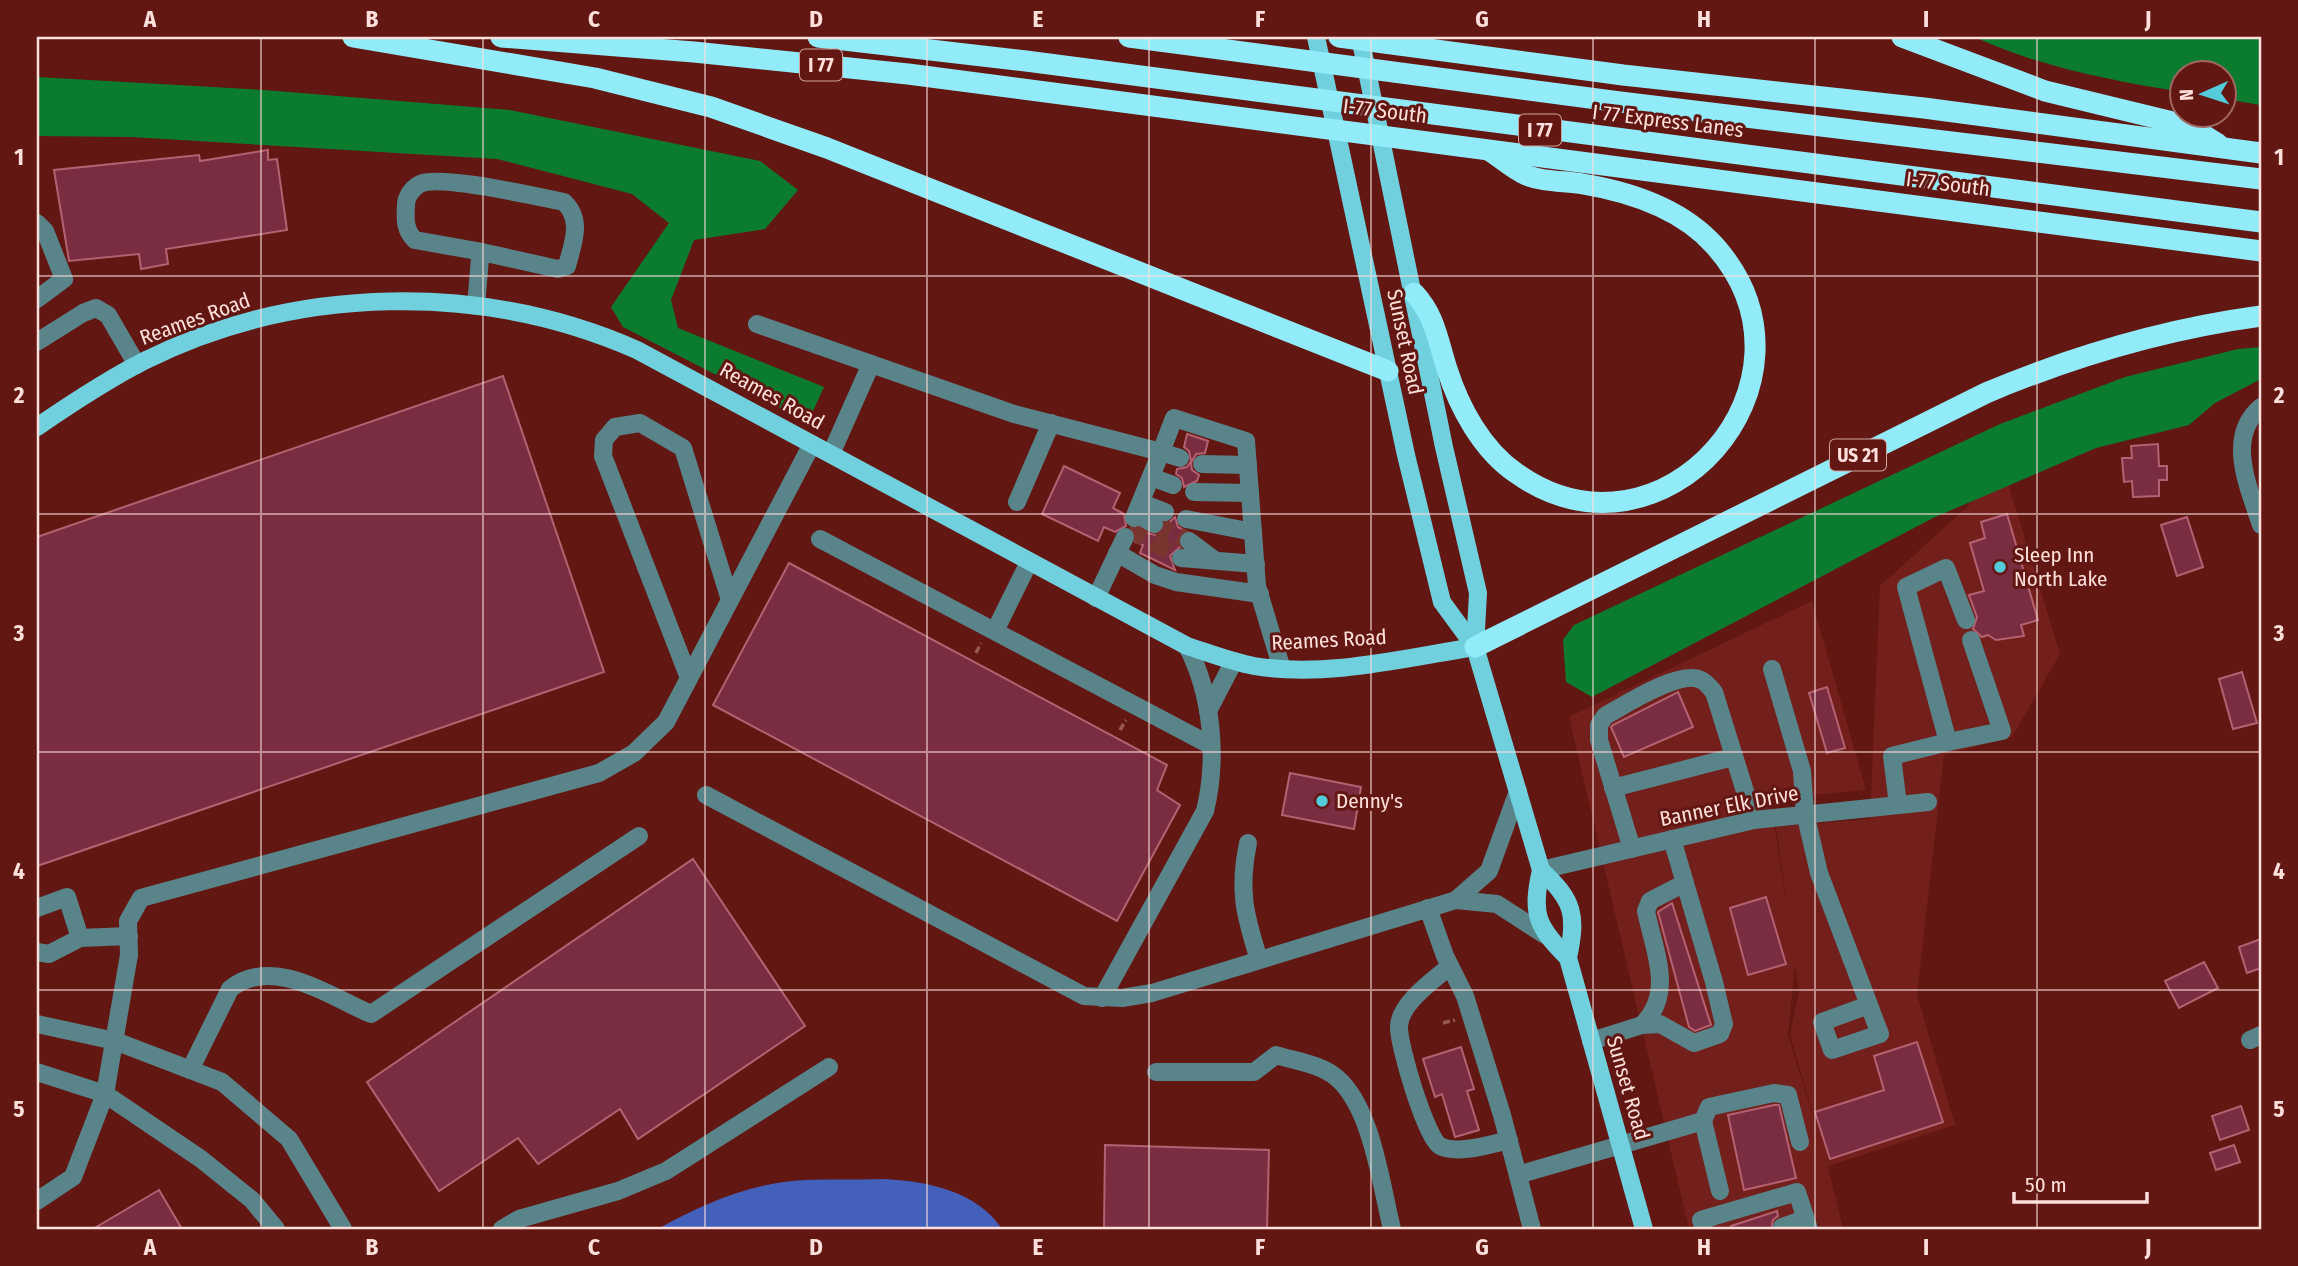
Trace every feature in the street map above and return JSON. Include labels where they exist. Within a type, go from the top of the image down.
[{"type":"highway","points":[[352,37],[596,78],[711,107],[827,148],[1388,371]]},
{"type":"highway","name":"I-77 South","points":[[501,37],[694,52],[895,73],[2261,251]]},
{"type":"highway","name":"I 77 Express Lanes","points":[[818,37],[1026,61],[2261,222]]},
{"type":"highway","name":"I 77 Express Lanes","points":[[1129,37],[1620,102],[2261,178]]},
{"type":"highway","points":[[1339,37],[1623,75],[1937,110],[2261,153]]},
{"type":"highway","points":[[1902,37],[2045,91],[2189,126],[2226,149]]},
{"type":"highway","points":[[1414,293],[1428,308],[1448,372],[1469,419],[1503,463],[1544,489],[1592,500],[1627,499],[1658,492],[1685,478],[1702,463],[1735,423],[1751,379],[1753,333],[1742,288],[1714,246],[1687,222],[1651,202],[1586,184],[1527,176],[1486,148]]},
{"type":"highway","name":"US 21","points":[[1475,646],[1999,387],[2131,341],[2261,316]]},
{"type":"main road","name":"Sunset Road","points":[[1316,37],[1388,371],[1442,602],[1475,646]]},
{"type":"main road","name":"Sunset Road","points":[[1360,37],[1444,447],[1478,593],[1475,646],[1541,870],[1534,901],[1545,935],[1568,958]]},
{"type":"main road","name":"Reames Road","points":[[37,427],[137,365],[217,331],[312,308],[364,302],[476,306],[572,327],[620,343],[1187,646],[1234,661],[1282,669],[1356,665],[1475,646]]},
{"type":"main road","name":"Sunset Road","points":[[1541,870],[1564,892],[1572,919],[1574,927],[1568,958],[1644,1229]]},
{"type":"street","points":[[428,181],[448,181],[564,202],[573,210],[576,228],[567,266],[558,269],[477,251],[415,240],[408,234],[406,199],[412,191],[428,181]]},
{"type":"street","points":[[37,223],[46,231],[64,279],[37,299]]},
{"type":"street","points":[[476,306],[480,258],[477,251]]},
{"type":"street","points":[[37,342],[82,313],[96,308],[108,315],[137,365]]},
{"type":"street","points":[[757,324],[1014,414],[1181,458]]},
{"type":"street","points":[[831,454],[871,364]]},
{"type":"street","points":[[2261,407],[2249,421],[2241,450],[2261,525]]},
{"type":"street","points":[[1160,518],[1137,512],[1174,418],[1246,440],[1260,594],[1282,669]]},
{"type":"street","points":[[689,678],[603,456],[604,440],[615,426],[640,423],[683,448],[730,600]]},
{"type":"street","points":[[1017,502],[1051,423]]},
{"type":"street","points":[[37,1202],[73,1177],[105,1094],[129,954],[128,921],[141,898],[599,773],[634,753],[666,722],[812,444]]},
{"type":"street","points":[[1202,464],[1248,465]]},
{"type":"street","points":[[1152,477],[1173,485]]},
{"type":"street","points":[[1194,492],[1250,494]]},
{"type":"street","points":[[1186,519],[1253,532]]},
{"type":"street","points":[[1096,598],[1125,537]]},
{"type":"street","points":[[820,539],[1210,745]]},
{"type":"street","points":[[1185,549],[1216,561],[1256,564]]},
{"type":"street","points":[[1117,553],[1155,575],[1176,582],[1260,594]]},
{"type":"street","points":[[995,631],[1029,562]]},
{"type":"street","points":[[1948,742],[1906,587],[1947,568],[1966,620]]},
{"type":"street","points":[[1898,804],[1892,756],[2002,731],[1971,640]]},
{"type":"street","points":[[1102,998],[1205,811],[1210,791],[1208,711],[1199,670],[1187,646]]},
{"type":"street","points":[[1208,711],[1234,661]]},
{"type":"street","points":[[1772,669],[1802,771],[1805,813],[1819,873],[1870,1005]]},
{"type":"street","points":[[1632,849],[1599,740],[1599,725],[1605,716],[1674,680],[1688,677],[1701,680],[1714,692],[1755,820]]},
{"type":"street","points":[[1613,788],[1733,757]]},
{"type":"street","points":[[1457,900],[1489,871],[1518,791]]},
{"type":"street","points":[[706,795],[1084,996],[1102,998],[1152,993],[1457,900],[1497,904],[1545,935]]},
{"type":"street","name":"Banner Elk Drive","points":[[1541,870],[1755,820],[1928,802]]},
{"type":"street","points":[[190,1070],[229,989],[240,981],[256,975],[276,974],[372,1014],[639,836]]},
{"type":"street","points":[[1591,1041],[1642,1025],[1660,1024],[1694,1043],[1720,1034],[1724,1024],[1672,839]]},
{"type":"street","points":[[1248,843],[1241,875],[1241,896],[1259,960]]},
{"type":"street","points":[[1642,1025],[1656,1011],[1662,979],[1647,911],[1650,901],[1685,883]]},
{"type":"street","points":[[37,908],[67,897],[80,938]]},
{"type":"street","points":[[1428,908],[1450,966],[1465,996],[1509,1140],[1532,1229]]},
{"type":"street","points":[[37,952],[49,954],[72,945],[80,938],[129,936]]},
{"type":"street","points":[[1450,966],[1405,1010],[1399,1026],[1419,1108],[1432,1138],[1441,1147],[1469,1148],[1509,1140]]},
{"type":"street","points":[[37,1024],[115,1041],[222,1082],[289,1139],[343,1229]]},
{"type":"street","points":[[1156,1072],[1254,1072],[1276,1055],[1315,1066],[1337,1078],[1366,1118],[1392,1229]]},
{"type":"street","points":[[502,1229],[519,1219],[618,1191],[666,1171],[829,1067]]},
{"type":"street","points":[[37,1072],[105,1094],[201,1159],[251,1200],[276,1229]]},
{"type":"street","points":[[1720,1191],[1703,1121],[1709,1107],[1774,1093],[1788,1095],[1800,1142]]},
{"type":"street","points":[[1518,1175],[1620,1143],[1703,1121]]},
{"type":"street","points":[[1704,1229],[1701,1220],[1797,1192],[1807,1224],[1782,1227]]},
{"type":"shaded area","points":[[2008,483],[2060,654],[2012,737],[1944,755],[1917,995],[1955,1125],[1828,1166],[1843,1229],[1689,1229],[1569,717],[1812,601],[1866,790],[1770,799],[1790,926],[1776,827],[1870,819],[1880,586],[1976,499]],"holes":[[[1795,964],[1799,992],[1790,1035],[1826,1159],[1788,1035]]]},
{"type":"green space","points":[[1975,37],[2261,37],[2261,105],[2238,101],[2238,60],[2168,60],[2168,90],[2050,65]]},
{"type":"green space","points":[[37,77],[264,90],[510,110],[760,161],[798,190],[765,229],[694,240],[671,300],[678,328],[824,387],[808,422],[623,327],[611,307],[669,223],[632,194],[497,159],[131,137],[37,136]]},
{"type":"green space","points":[[2261,347],[2261,379],[2215,403],[2189,425],[2096,448],[1933,518],[1592,697],[1566,682],[1563,640],[1574,625],[2000,424],[2125,377],[2238,349]]},
{"type":"water","points":[[883,1179],[917,1182],[950,1190],[979,1205],[1002,1229],[658,1229],[711,1203],[767,1185],[806,1180]]},
{"type":"building","points":[[268,150],[268,160],[277,159],[287,230],[166,249],[168,264],[141,269],[139,254],[69,261],[54,170],[199,155],[200,161]]},
{"type":"building","points":[[503,376],[604,672],[37,866],[37,537]]},
{"type":"building","points":[[1187,434],[1208,441],[1205,453],[1196,454],[1191,463],[1192,470],[1199,475],[1197,481],[1184,487],[1182,478],[1176,474],[1177,469],[1187,467],[1191,461],[1189,451],[1184,447]]},
{"type":"building","points":[[2158,444],[2159,466],[2167,466],[2167,480],[2159,480],[2159,496],[2133,497],[2132,481],[2124,482],[2122,458],[2132,458],[2131,446]]},
{"type":"building","points":[[1064,466],[1120,493],[1113,508],[1124,514],[1126,526],[1115,532],[1104,527],[1098,541],[1042,514]]},
{"type":"building","name":"Sleep Inn North Lake","points":[[2007,514],[2038,620],[2021,625],[2024,636],[1996,640],[1988,635],[1982,637],[1973,629],[1977,617],[1969,595],[1984,591],[1970,543],[1985,538],[1981,522]]},
{"type":"building","points":[[1175,517],[1178,527],[1184,530],[1178,539],[1180,547],[1170,556],[1175,570],[1140,553],[1143,545],[1135,542],[1133,529],[1155,535]]},
{"type":"building","points":[[2187,517],[2203,567],[2177,576],[2161,525]]},
{"type":"building","points":[[789,563],[1167,765],[1157,790],[1180,805],[1117,921],[713,705]]},
{"type":"building","points":[[2242,672],[2257,723],[2233,729],[2219,679]]},
{"type":"building","points":[[1827,687],[1845,748],[1827,753],[1809,693]]},
{"type":"building","points":[[1678,692],[1693,727],[1624,757],[1611,727]]},
{"type":"building","name":"Denny's","points":[[1290,773],[1361,787],[1354,829],[1282,815]]},
{"type":"building","points":[[693,859],[805,1026],[638,1139],[620,1109],[538,1164],[518,1138],[439,1191],[367,1082]]},
{"type":"building","points":[[1766,897],[1786,964],[1748,975],[1730,908]]},
{"type":"building","points":[[1672,903],[1711,1025],[1695,1031],[1689,1027],[1658,912]]},
{"type":"building","points":[[2261,939],[2261,968],[2247,973],[2239,947]]},
{"type":"building","points":[[2204,962],[2218,988],[2179,1008],[2165,981]]},
{"type":"building","points":[[1917,1042],[1943,1122],[1830,1159],[1815,1112],[1884,1090],[1874,1056]]},
{"type":"building","points":[[1461,1047],[1474,1089],[1467,1091],[1479,1130],[1455,1137],[1442,1094],[1435,1097],[1423,1059]]},
{"type":"building","points":[[1779,1105],[1796,1178],[1744,1190],[1728,1115]]},
{"type":"building","points":[[2241,1106],[2249,1130],[2220,1140],[2212,1116]]},
{"type":"building","points":[[1105,1145],[1269,1150],[1267,1229],[1104,1229]]},
{"type":"building","points":[[2234,1145],[2240,1162],[2216,1170],[2210,1153]]},
{"type":"building","points":[[159,1190],[182,1229],[93,1229]]},
{"type":"building","points":[[1777,1211],[1778,1216],[1773,1220],[1771,1229],[1731,1229],[1731,1226]]},
{"type":"tunnel","points":[[1154,524],[1189,541]]},
{"type":"tunnel","points":[[1129,529],[1181,558]]},
{"type":"place","name":"Sleep Inn North Lake","points":[[2000,567]]},
{"type":"place","name":"Denny's","points":[[1322,801]]}]
